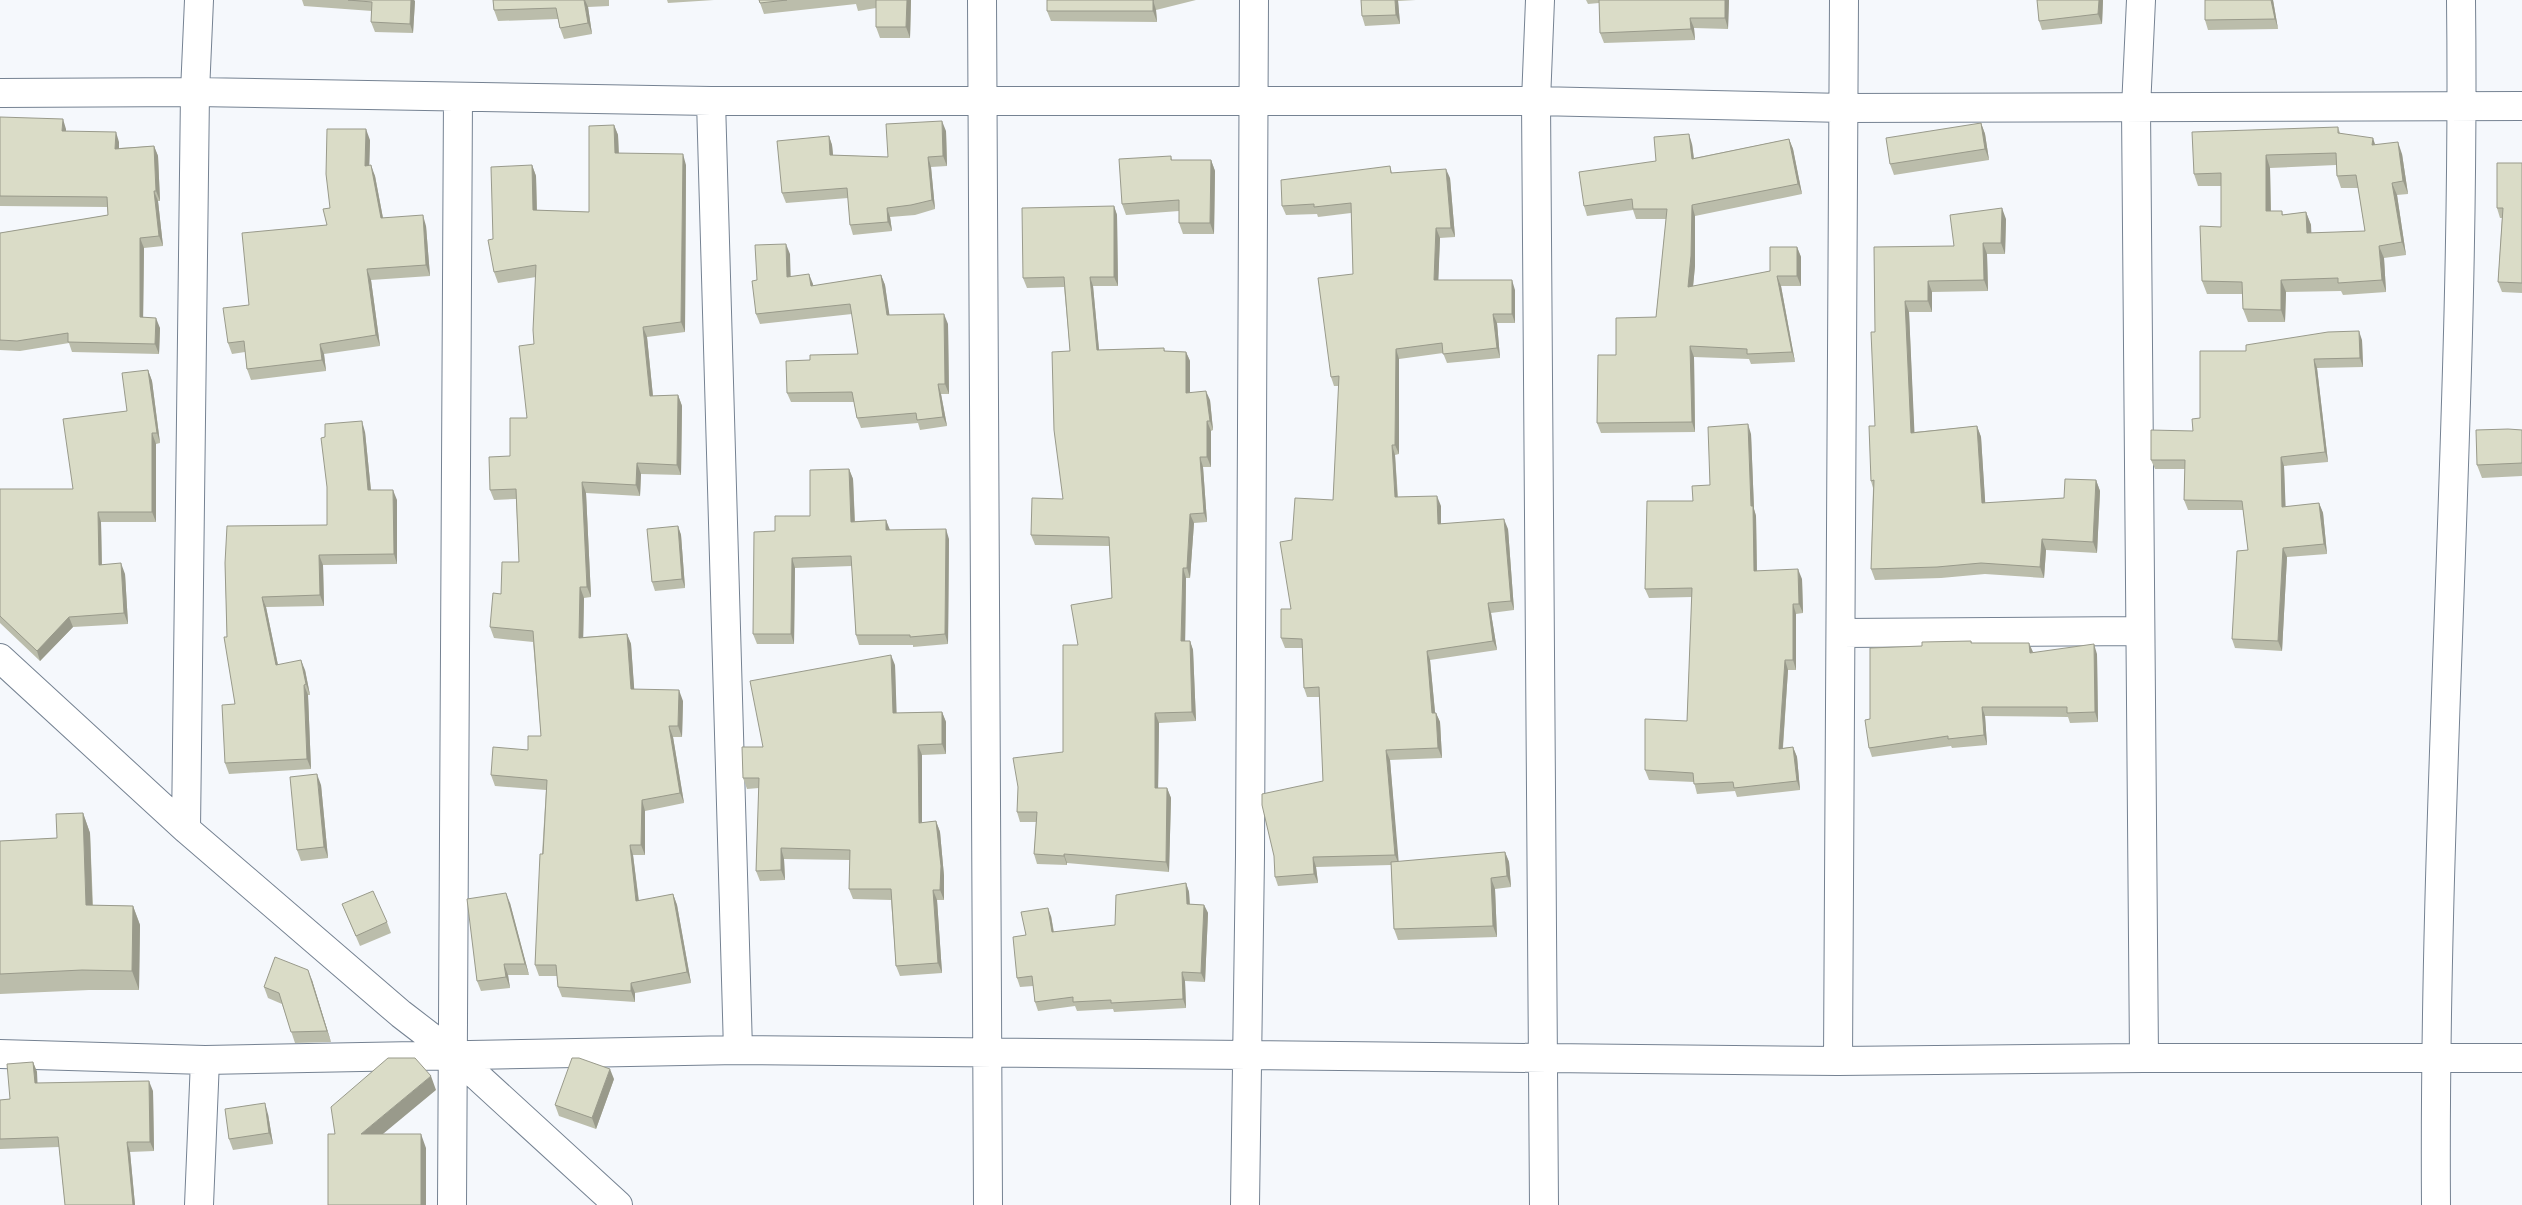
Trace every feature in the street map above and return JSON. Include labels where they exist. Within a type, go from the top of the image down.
[{"type":"street","points":[[186,829],[196,92],[200,0]]},
{"type":"street","points":[[982,0],[988,1205]]},
{"type":"street","points":[[1246,1205],[1254,0]]},
{"type":"street","points":[[1540,0],[1536,101],[1544,1205]]},
{"type":"street","points":[[1838,1061],[1844,0]]},
{"type":"street","points":[[2140,0],[2136,108],[2144,1058]]},
{"type":"street","points":[[2436,1205],[2435,1058],[2452,541],[2462,106],[2460,0]]},
{"type":"street","points":[[0,93],[196,92],[711,101],[1536,101],[1844,108],[2522,106]]},
{"type":"street","points":[[452,1205],[458,97]]},
{"type":"street","points":[[711,101],[738,1050]]},
{"type":"street","points":[[1841,633],[2140,631]]},
{"type":"street","points":[[0,658],[186,829],[401,1014],[453,1054],[618,1205]]},
{"type":"street","points":[[0,1054],[205,1060],[738,1050],[1838,1061],[2144,1058],[2522,1058]]},
{"type":"street","points":[[199,1205],[205,1060]]},
{"type":"building","points":[[348,0],[411,0],[410,24],[371,22],[372,2]]},
{"type":"building","points":[[493,0],[584,0],[588,23],[560,28],[556,8],[494,10]]},
{"type":"building","points":[[759,0],[787,0],[760,3]]},
{"type":"building","points":[[876,0],[907,0],[906,27],[876,27]]},
{"type":"building","points":[[1047,0],[1153,0],[1153,11],[1047,11]]},
{"type":"building","points":[[1361,0],[1395,0],[1396,15],[1362,16]]},
{"type":"building","points":[[1599,0],[1725,0],[1725,18],[1690,18],[1691,29],[1600,33]]},
{"type":"building","points":[[2037,0],[2099,0],[2098,14],[2039,21]]},
{"type":"building","points":[[2205,0],[2271,0],[2275,19],[2205,20]]},
{"type":"building","points":[[0,117],[63,119],[62,131],[116,132],[115,149],[154,146],[156,191],[154,191],[159,236],[140,238],[140,317],[156,318],[155,344],[68,342],[68,333],[17,341],[0,340],[0,233],[108,215],[107,197],[0,196]]},
{"type":"building","points":[[942,121],[943,156],[928,157],[932,200],[887,208],[888,222],[850,225],[847,188],[782,193],[777,141],[829,136],[830,155],[888,157],[886,124]]},
{"type":"building","points":[[1981,123],[1985,149],[1890,164],[1886,138]]},
{"type":"building","points":[[614,125],[615,153],[683,154],[681,322],[643,327],[650,396],[678,395],[677,465],[637,463],[636,485],[582,482],[587,587],[580,587],[579,638],[627,634],[631,689],[679,690],[678,726],[669,726],[680,793],[642,800],[641,845],[630,845],[636,901],[673,894],[687,972],[631,983],[631,991],[558,987],[556,965],[535,965],[540,854],[543,854],[547,780],[491,775],[493,747],[528,750],[528,736],[541,736],[533,631],[490,627],[493,593],[501,594],[502,562],[519,562],[516,489],[490,490],[489,457],[510,456],[510,418],[527,418],[519,346],[534,344],[536,265],[494,272],[488,240],[493,239],[491,167],[532,165],[533,210],[589,212],[589,126]]},
{"type":"building","points":[[2338,127],[2338,133],[2373,138],[2372,145],[2398,142],[2403,181],[2392,183],[2402,242],[2379,246],[2382,280],[2338,283],[2338,278],[2281,280],[2281,310],[2243,309],[2242,282],[2202,281],[2200,226],[2221,227],[2221,173],[2194,174],[2192,132]],"holes":[[[2336,153],[2337,176],[2356,175],[2365,231],[2307,233],[2306,212],[2282,215],[2282,211],[2266,211],[2266,155]]]},
{"type":"building","points":[[327,129],[366,129],[365,166],[371,165],[381,218],[423,215],[426,265],[367,269],[376,335],[320,344],[322,360],[247,369],[244,341],[228,343],[223,308],[249,305],[242,233],[327,225],[323,209],[330,208],[326,174]]},
{"type":"building","points":[[1689,134],[1692,159],[1789,139],[1798,184],[1692,205],[1688,287],[1770,271],[1770,247],[1797,247],[1797,276],[1777,276],[1792,352],[1747,354],[1747,349],[1690,346],[1692,422],[1597,423],[1598,355],[1616,355],[1616,318],[1656,317],[1667,209],[1633,209],[1632,199],[1584,206],[1579,172],[1656,161],[1654,137]]},
{"type":"building","points":[[1171,156],[1171,160],[1211,160],[1210,223],[1179,223],[1179,200],[1122,204],[1119,159]]},
{"type":"building","points":[[2497,163],[2522,163],[2522,283],[2498,282],[2503,208],[2497,208]]},
{"type":"building","points":[[1390,166],[1391,173],[1446,169],[1451,228],[1436,228],[1434,280],[1512,280],[1512,314],[1493,314],[1497,348],[1443,354],[1442,343],[1396,349],[1395,445],[1392,445],[1395,497],[1437,496],[1438,524],[1504,519],[1511,601],[1488,603],[1493,641],[1427,651],[1432,713],[1436,713],[1438,748],[1386,750],[1395,855],[1313,857],[1314,874],[1275,877],[1274,856],[1262,805],[1262,794],[1323,781],[1319,687],[1304,688],[1302,639],[1281,638],[1281,609],[1291,609],[1280,542],[1292,540],[1295,498],[1333,500],[1339,376],[1331,377],[1318,278],[1353,274],[1351,203],[1314,207],[1314,204],[1282,206],[1281,180]]},
{"type":"building","points":[[1114,206],[1114,277],[1090,277],[1097,350],[1164,348],[1164,351],[1186,352],[1186,393],[1206,391],[1210,421],[1207,421],[1207,457],[1200,457],[1204,513],[1190,514],[1187,568],[1183,568],[1181,641],[1190,641],[1192,712],[1155,713],[1155,788],[1167,788],[1166,862],[1064,854],[1064,856],[1034,854],[1037,812],[1017,812],[1018,787],[1013,758],[1063,752],[1063,645],[1078,645],[1071,605],[1112,598],[1109,537],[1031,535],[1032,498],[1063,499],[1054,430],[1052,352],[1070,351],[1064,277],[1023,278],[1022,208]]},
{"type":"building","points":[[2002,208],[2001,243],[1983,243],[1984,280],[1928,281],[1928,301],[1905,301],[1911,433],[1977,426],[1982,503],[2064,498],[2065,479],[2096,480],[2093,542],[2042,539],[2040,567],[1981,563],[1937,567],[1871,569],[1874,480],[1871,481],[1869,426],[1875,426],[1871,332],[1875,332],[1874,247],[1954,246],[1950,215]]},
{"type":"building","points":[[786,244],[787,277],[809,274],[811,286],[881,275],[887,315],[944,314],[945,384],[938,384],[943,417],[917,420],[916,413],[857,418],[852,392],[787,393],[786,361],[810,360],[810,355],[858,354],[850,304],[756,314],[752,281],[757,280],[755,245]]},
{"type":"building","points":[[2359,331],[2360,358],[2314,359],[2325,452],[2281,457],[2282,507],[2319,503],[2324,544],[2283,548],[2278,641],[2232,639],[2237,551],[2248,550],[2242,501],[2184,500],[2185,460],[2151,460],[2151,430],[2193,431],[2192,419],[2200,418],[2200,351],[2246,351],[2246,345],[2328,332]]},
{"type":"building","points":[[148,370],[157,433],[152,433],[152,512],[98,512],[99,565],[121,563],[124,613],[69,617],[37,651],[0,616],[0,489],[73,489],[63,419],[127,411],[122,373]]},
{"type":"building","points":[[362,421],[368,490],[393,490],[394,554],[319,555],[320,595],[262,597],[276,665],[301,660],[306,684],[304,685],[307,759],[225,763],[222,705],[235,704],[224,637],[227,637],[225,563],[227,526],[327,525],[327,487],[321,438],[325,437],[325,424]]},
{"type":"building","points":[[1748,424],[1751,506],[1753,506],[1754,571],[1798,569],[1799,604],[1793,604],[1793,660],[1785,660],[1779,749],[1793,747],[1797,781],[1734,788],[1733,782],[1694,784],[1693,773],[1645,770],[1645,719],[1687,721],[1692,588],[1645,589],[1647,501],[1693,501],[1692,486],[1710,485],[1708,427]]},
{"type":"building","points":[[2476,430],[2522,430],[2522,463],[2477,465]]},
{"type":"building","points":[[849,469],[851,522],[886,520],[886,530],[946,529],[945,634],[910,637],[910,635],[856,635],[851,556],[792,558],[791,634],[753,634],[754,532],[775,531],[775,516],[810,516],[810,470]]},
{"type":"building","points":[[678,526],[682,579],[652,582],[647,529]]},
{"type":"building","points":[[1971,641],[1971,643],[2029,643],[2030,653],[2094,644],[2095,712],[2067,713],[2067,707],[1982,707],[1984,735],[1948,739],[1948,736],[1869,748],[1865,720],[1870,719],[1870,648],[1922,646],[1922,642]]},
{"type":"building","points":[[891,655],[893,713],[942,712],[942,744],[918,745],[919,823],[936,821],[941,866],[940,890],[933,890],[938,963],[896,966],[891,889],[849,889],[850,850],[781,848],[781,870],[756,871],[759,778],[743,778],[742,747],[763,747],[750,681]]},
{"type":"building","points":[[317,774],[324,847],[297,850],[290,777]]},
{"type":"building","points":[[83,813],[86,905],[133,906],[132,971],[82,970],[0,974],[0,841],[57,838],[56,814]]},
{"type":"building","points":[[1505,852],[1507,876],[1491,878],[1493,926],[1394,929],[1391,862]]},
{"type":"building","points":[[1186,883],[1187,904],[1204,905],[1201,973],[1182,972],[1183,999],[1111,1003],[1111,1000],[1073,1002],[1073,997],[1035,1002],[1032,976],[1017,978],[1013,937],[1026,935],[1021,912],[1048,908],[1052,932],[1115,925],[1116,895]]},
{"type":"building","points":[[373,891],[387,922],[356,936],[342,904]]},
{"type":"building","points":[[506,893],[525,964],[504,964],[506,977],[477,981],[467,899]]},
{"type":"building","points":[[275,957],[308,970],[327,1031],[291,1032],[279,993],[264,987]]},
{"type":"building","points":[[388,1058],[415,1058],[431,1076],[361,1134],[421,1134],[421,1205],[328,1205],[328,1134],[335,1134],[331,1107]]},
{"type":"building","points":[[572,1058],[579,1058],[610,1069],[592,1118],[555,1105]]},
{"type":"building","points":[[33,1062],[35,1083],[149,1081],[150,1142],[127,1142],[133,1205],[65,1205],[58,1137],[0,1139],[0,1100],[10,1099],[7,1064]]},
{"type":"building","points":[[265,1103],[269,1133],[229,1139],[225,1109]]}]
